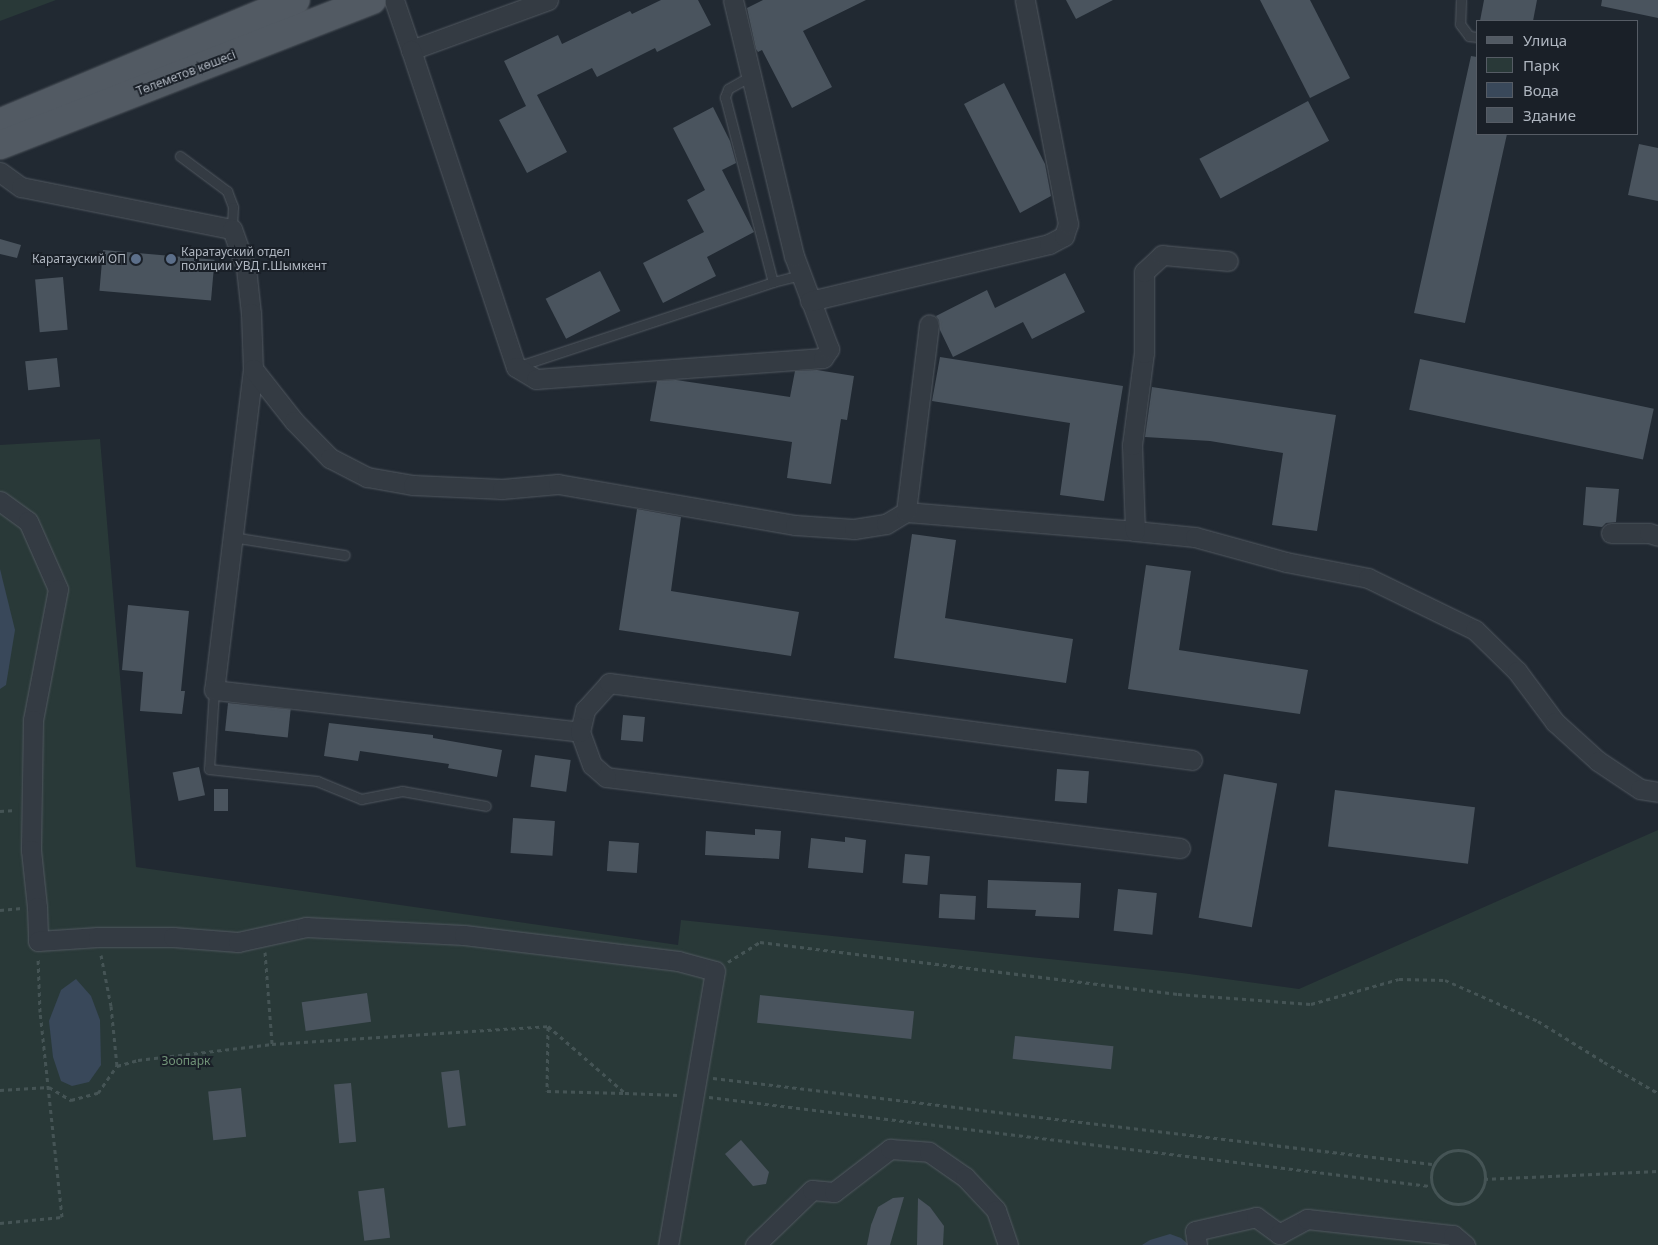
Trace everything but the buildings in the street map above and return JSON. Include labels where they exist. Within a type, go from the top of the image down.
[{"type":"main road","name":"Төлеметов көшесі","points":[[0,122],[295,0]]},
{"type":"main road","name":"Төлеметов көшесі","points":[[0,145],[372,0]]},
{"type":"street","points":[[394,0],[516,367],[536,379],[823,358],[829,349],[794,256],[734,0]]},
{"type":"street","points":[[411,50],[548,0]]},
{"type":"street","points":[[810,301],[1050,244],[1064,236],[1068,224],[1025,0]]},
{"type":"street","points":[[0,172],[21,187],[232,229],[246,268],[251,313],[253,369],[214,690],[580,732]]},
{"type":"street","points":[[1135,531],[1132,445],[1144,353],[1144,272],[1162,255],[1228,261]]},
{"type":"street","points":[[906,512],[929,324]]},
{"type":"street","points":[[253,369],[294,421],[330,458],[367,477],[413,486],[502,489],[558,484],[795,525],[834,528],[854,529],[886,524],[906,512],[1135,531],[1195,537],[1286,562],[1368,578],[1476,630],[1517,671],[1555,722],[1598,761],[1640,789],[1658,792]]},
{"type":"street","points":[[0,501],[28,521],[58,589],[33,720],[31,850],[37,907],[38,941],[98,937],[173,937],[238,942],[306,926],[464,935],[678,962],[714,971],[668,1245]]},
{"type":"street","points":[[1611,533],[1649,533],[1658,536]]},
{"type":"street","points":[[1180,848],[606,777],[592,765],[580,732],[585,710],[609,683],[1192,760]]},
{"type":"street","points":[[755,1245],[812,1190],[834,1192],[890,1150],[929,1152],[965,1178],[996,1210],[1008,1245]]},
{"type":"street","points":[[1197,1245],[1195,1231],[1256,1217],[1278,1234],[1307,1219],[1453,1234],[1465,1245]]},
{"type":"lane","points":[[1461,0],[1460,24],[1469,36],[1476,37]]},
{"type":"lane","points":[[751,76],[728,89],[725,97],[773,282]]},
{"type":"lane","points":[[180,156],[227,191],[234,207],[232,229]]},
{"type":"lane","points":[[516,367],[773,282],[801,275]]},
{"type":"lane","points":[[232,537],[344,556]]},
{"type":"lane","points":[[214,690],[209,769],[317,781],[361,799],[402,791],[486,806]]},
{"type":"path","points":[[264,936],[272,1044]]},
{"type":"path","points":[[98,937],[111,1006],[117,1066]]},
{"type":"path","points":[[0,1223],[62,1217],[40,1012],[38,941]]},
{"type":"path","points":[[714,971],[760,942],[1178,994],[1311,1004],[1399,979],[1445,980],[1538,1021],[1658,1093]]},
{"type":"path","points":[[548,1026],[547,1091],[625,1093]]},
{"type":"path","points":[[697,1076],[1432,1164]]},
{"type":"path","points":[[1448,1149],[1470,1151],[1485,1167],[1484,1178],[1483,1189],[1467,1204],[1445,1202],[1430,1186],[1432,1164],[1448,1149]]},
{"type":"path","points":[[1484,1178],[1658,1171]]},
{"type":"green space","points":[[0,0],[56,0],[0,21]]},
{"type":"green space","name":"Зоопарк","points":[[100,439],[136,867],[678,945],[681,920],[1182,973],[1299,989],[1658,830],[1658,1245],[0,1245],[0,445]]},
{"type":"water","points":[[0,569],[15,630],[6,685],[0,689]]},
{"type":"water","points":[[76,979],[91,996],[100,1020],[101,1065],[89,1082],[72,1086],[61,1081],[53,1057],[49,1021],[61,990]]},
{"type":"water","points":[[1170,1234],[1181,1238],[1189,1245],[1142,1245],[1150,1240]]},
{"type":"place","name":"Каратауский ОП","points":[[136,259]]},
{"type":"place","name":"Каратауский отдел полиции УВД г.Шымкент","points":[[171,259]]}]
